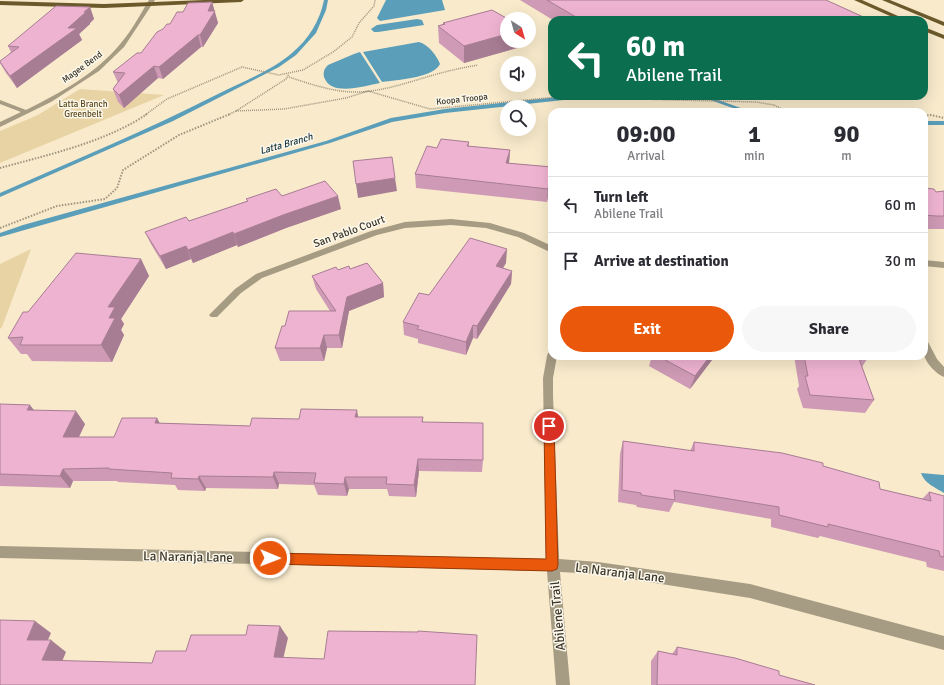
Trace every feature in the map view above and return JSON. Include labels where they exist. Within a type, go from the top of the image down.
[{"type":"main road","points":[[0,3],[104,6],[151,2],[242,0]]},
{"type":"main road","points":[[857,0],[895,16]]},
{"type":"main road","points":[[885,0],[924,16]]},
{"type":"main road","points":[[928,18],[944,24]]},
{"type":"main road","points":[[928,31],[944,37]]},
{"type":"street","name":"Magee Bend","points":[[0,124],[26,112],[77,83],[110,58],[121,46],[151,2]]},
{"type":"street","points":[[0,102],[26,112]]},
{"type":"street","name":"San Pablo Court","points":[[214,315],[238,291],[259,276],[374,233],[405,225],[451,222],[487,225],[521,235],[548,248]]},
{"type":"street","points":[[928,263],[944,265]]},
{"type":"street","points":[[928,353],[933,362],[944,373]]},
{"type":"street","name":"Abilene Trail","points":[[551,360],[548,378],[548,395],[552,565],[563,685]]},
{"type":"street","name":"La Naranja Lane","points":[[0,552],[552,565],[598,568],[750,591],[944,642]]},
{"type":"path","points":[[0,228],[58,206],[105,199],[117,188],[123,170],[179,135],[236,110],[289,75],[302,70],[333,52],[347,41],[355,32],[362,20],[374,6],[375,0]]},
{"type":"path","points":[[236,110],[284,109],[346,98],[368,91],[417,81],[444,72],[478,65]]},
{"type":"path","points":[[0,168],[65,150],[109,134],[139,119],[167,99],[242,67],[279,75],[289,75],[321,87],[346,92],[368,91]]},
{"type":"path","name":"Koopa Troopa","points":[[368,91],[430,109],[548,98]]},
{"type":"path","name":"Koopa Troopa","points":[[677,100],[756,102],[774,105],[780,108]]},
{"type":"path","points":[[928,115],[944,118]]},
{"type":"green space","name":"Latta Branch Greenbelt","points":[[80,89],[164,95],[0,163],[0,131],[38,115]]},
{"type":"green space","points":[[31,249],[2,327],[0,329],[0,264]]},
{"type":"water","points":[[386,0],[442,0],[445,10],[380,21],[377,18]]},
{"type":"water","points":[[417,19],[422,20],[424,25],[378,32],[374,32],[371,29],[377,25]]},
{"type":"water","points":[[419,42],[426,45],[432,51],[440,64],[436,69],[414,78],[382,82],[363,52]]},
{"type":"water","points":[[360,52],[380,83],[349,89],[333,87],[328,83],[324,77],[324,74],[328,65]]},
{"type":"water","points":[[921,473],[944,475],[944,493],[927,482]]},
{"type":"building","points":[[547,0],[826,0],[861,16],[574,16]]},
{"type":"building","points":[[212,2],[208,11],[215,11],[200,35],[198,35],[159,67],[154,66],[119,95],[113,89],[125,73],[113,72],[137,53],[141,53],[157,32],[163,29],[167,24],[170,24],[177,12],[183,12],[188,3]]},
{"type":"building","points":[[56,6],[90,7],[68,28],[77,28],[10,76],[0,61],[19,47],[8,46]]},
{"type":"building","points":[[492,10],[500,14],[500,36],[464,46],[438,26],[445,24],[443,23]]},
{"type":"building","points":[[441,139],[469,142],[467,146],[510,150],[506,163],[548,167],[548,189],[415,174],[427,146],[437,148]]},
{"type":"building","points":[[392,157],[395,178],[356,184],[353,161]]},
{"type":"building","points":[[325,181],[338,196],[234,234],[233,232],[188,250],[186,246],[160,256],[145,232],[186,217],[189,221],[248,201],[246,199],[276,189],[282,196]]},
{"type":"building","points":[[928,188],[934,189],[936,192],[944,191],[944,216],[928,215]]},
{"type":"building","points":[[470,238],[507,249],[496,266],[512,271],[477,326],[473,325],[466,342],[417,329],[419,326],[403,322],[419,293],[429,295]]},
{"type":"building","points":[[76,253],[141,259],[108,307],[115,307],[109,318],[115,318],[101,345],[20,345],[23,337],[8,338],[23,312],[28,312]]},
{"type":"building","points":[[367,263],[383,283],[347,297],[339,335],[324,335],[320,348],[275,348],[282,326],[285,326],[289,311],[336,311],[312,276],[336,267],[338,270],[349,266],[350,269]]},
{"type":"building","points":[[665,360],[707,360],[695,376]]},
{"type":"building","points":[[805,360],[859,360],[874,400],[810,395],[805,376],[808,376]]},
{"type":"building","points":[[0,404],[30,405],[27,410],[76,411],[63,437],[114,437],[122,418],[157,418],[155,423],[250,426],[252,418],[299,419],[301,409],[357,410],[355,417],[423,417],[422,422],[483,423],[483,460],[418,459],[414,485],[386,484],[387,477],[345,477],[344,484],[314,483],[316,473],[274,472],[273,477],[199,476],[198,479],[171,478],[172,473],[109,468],[63,469],[60,476],[0,474]]},
{"type":"building","points":[[623,441],[694,451],[694,442],[782,453],[823,463],[823,466],[879,482],[880,489],[931,501],[929,492],[944,496],[944,557],[940,556],[939,551],[828,524],[828,527],[779,515],[779,507],[674,490],[675,500],[641,495],[641,493],[622,490]]},
{"type":"building","points":[[0,620],[35,621],[27,640],[51,640],[42,660],[152,663],[156,651],[186,651],[191,635],[246,635],[248,625],[280,626],[274,657],[324,659],[328,631],[418,631],[477,635],[475,685],[0,685]]},
{"type":"building","points":[[677,647],[735,658],[779,671],[779,675],[815,685],[657,685],[658,651],[677,655]]},
{"type":"waterway","points":[[0,195],[171,120],[277,66],[294,54],[314,32],[324,10],[326,0]]},
{"type":"waterway","name":"Latta Branch","points":[[0,235],[328,142],[391,120],[445,111],[548,100]]},
{"type":"waterway","name":"Latta Branch","points":[[714,100],[737,108]]},
{"type":"waterway","name":"Latta Branch","points":[[928,123],[944,123]]},
{"type":"route","points":[[270,558],[552,565],[549,426]]}]
